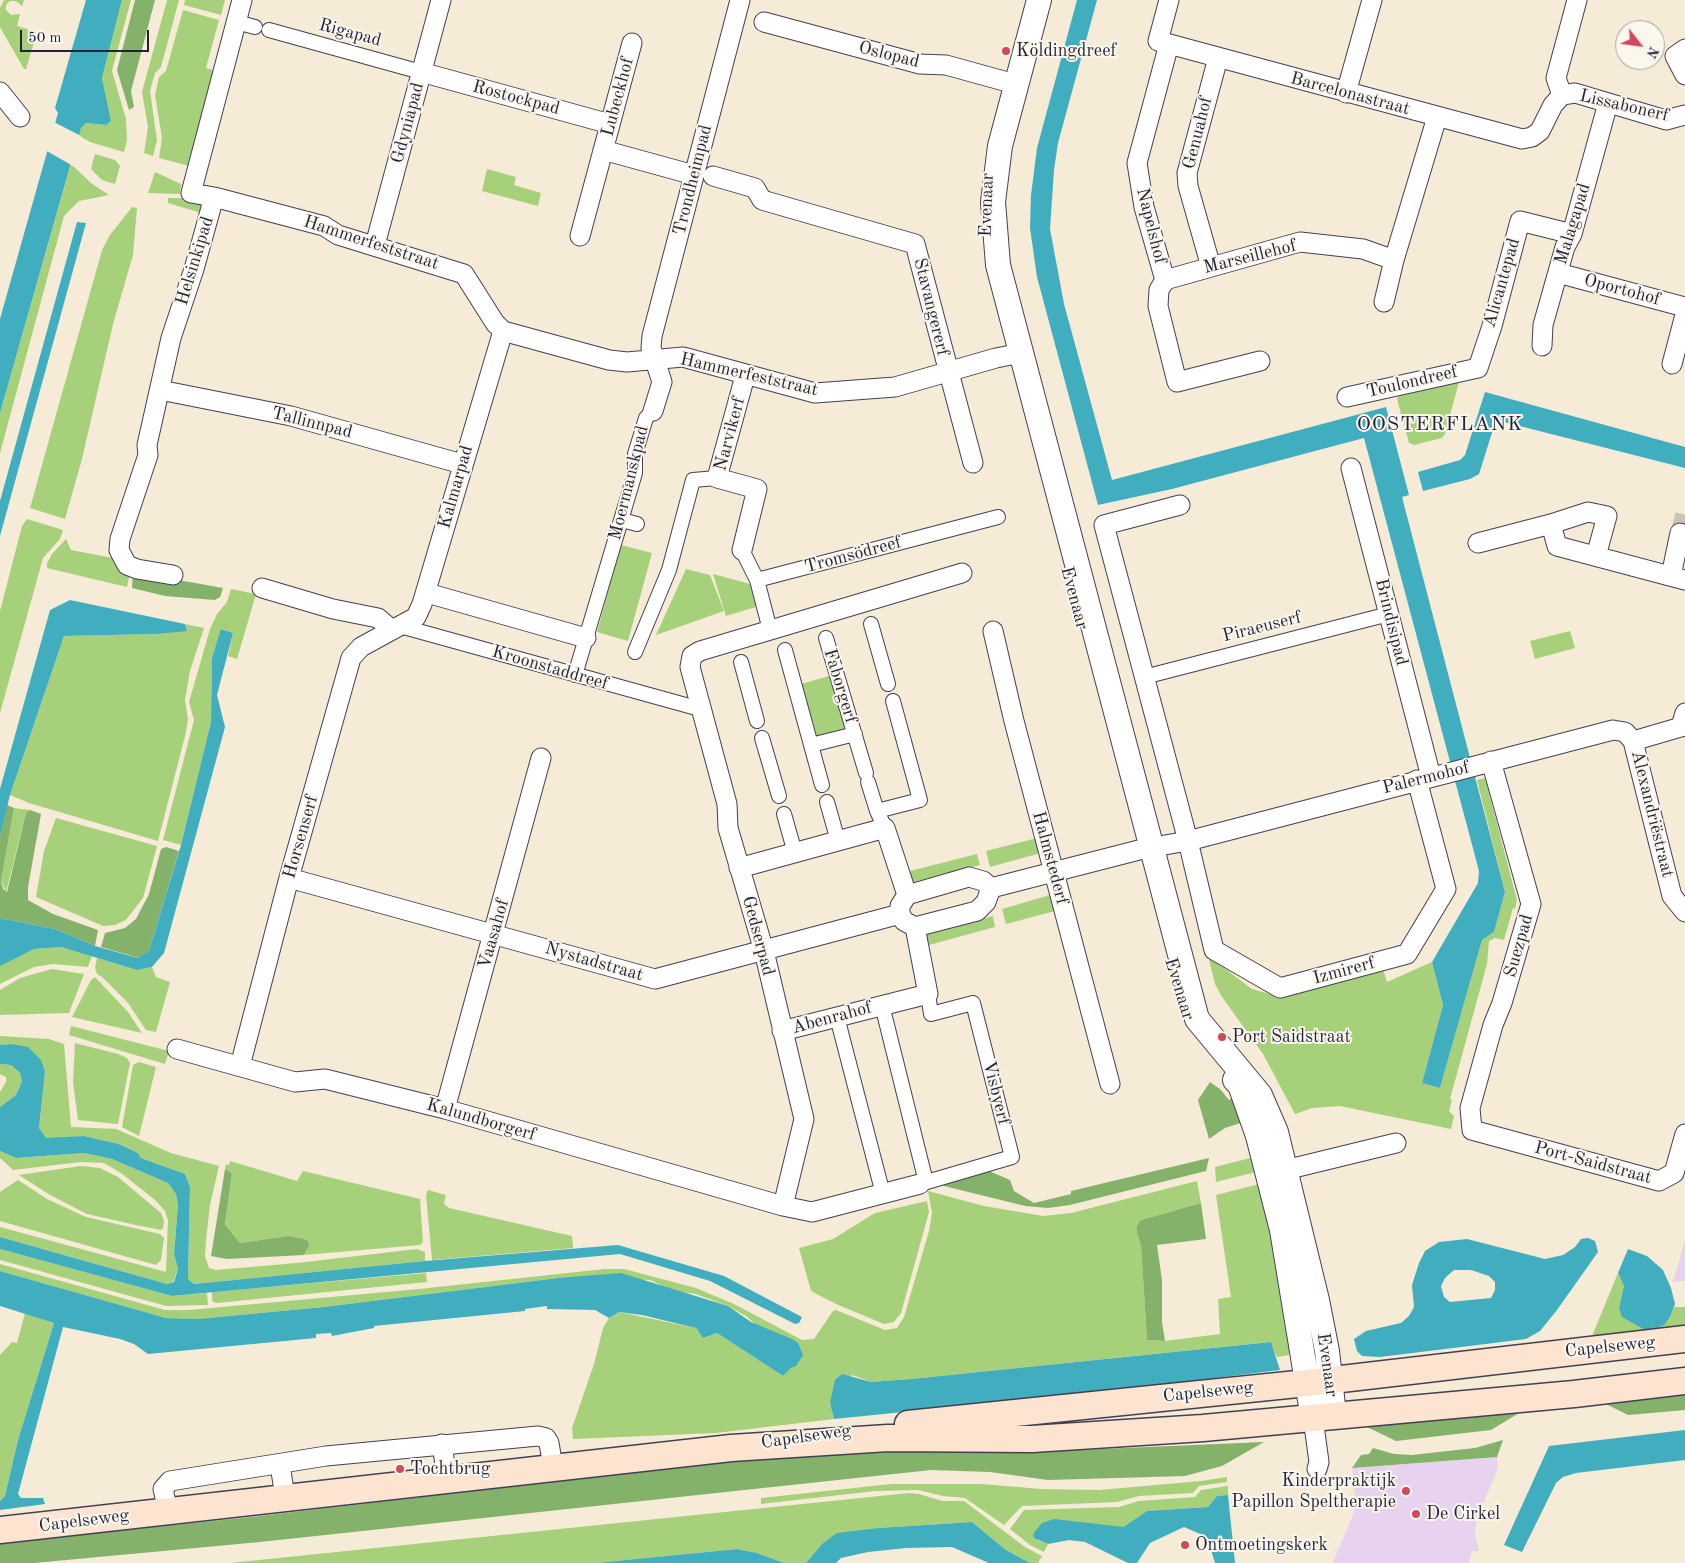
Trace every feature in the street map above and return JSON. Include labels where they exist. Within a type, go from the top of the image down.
[{"type":"main road","name":"Capelseweg","points":[[0,1530],[731,1448],[886,1426],[1319,1381],[1685,1338]]},
{"type":"main road","name":"Capelseweg","points":[[731,1448],[888,1438],[1032,1439],[1203,1428],[1574,1394],[1685,1381]]},
{"type":"street","name":"Helsinkipad","points":[[173,575],[137,569],[127,564],[119,550],[120,539],[148,454],[147,445],[171,338],[194,268],[214,197],[191,193],[242,0]]},
{"type":"street","name":"Gdyniapad","points":[[375,245],[441,0]]},
{"type":"street","name":"Trondheimpad","points":[[654,360],[652,336],[704,175],[740,0]]},
{"type":"street","name":"Evenaar","points":[[1027,0],[1010,83],[993,202],[1008,356],[1146,849],[1197,1019],[1260,1095],[1276,1132],[1276,1172],[1286,1249],[1319,1381],[1323,1416]]},
{"type":"street","name":"Evenaar","points":[[1010,83],[1039,0]]},
{"type":"street","points":[[1169,44],[1158,41],[1170,0]]},
{"type":"street","points":[[1346,93],[1372,0]]},
{"type":"street","points":[[1562,95],[1556,78],[1577,0]]},
{"type":"street","name":"Rigapad","points":[[236,22],[421,72]]},
{"type":"street","name":"Oslopad","points":[[764,22],[920,64],[946,65],[1010,83]]},
{"type":"street","name":"Lubeckhof","points":[[580,236],[632,43]]},
{"type":"street","name":"Barcelonastraat","points":[[1169,44],[1522,139],[1532,137],[1540,131],[1553,105],[1562,95]]},
{"type":"street","name":"Napelshof","points":[[1169,44],[1137,163],[1144,207],[1165,280],[1159,290],[1158,306],[1177,382],[1260,361]]},
{"type":"street","points":[[1680,53],[1685,75]]},
{"type":"street","name":"Genuahof","points":[[1211,266],[1188,186],[1187,173],[1218,58]]},
{"type":"street","name":"Rostockpad","points":[[421,72],[610,124]]},
{"type":"street","points":[[0,92],[20,117]]},
{"type":"street","name":"Lissabonerf","points":[[1562,95],[1575,93],[1666,120],[1685,115]]},
{"type":"street","name":"Malagapad","points":[[1542,346],[1543,325],[1565,247],[1572,234],[1608,103]]},
{"type":"street","points":[[1384,302],[1394,260],[1437,117]]},
{"type":"street","name":"Lubeckhof","points":[[603,150],[704,175]]},
{"type":"street","name":"Stavangererf","points":[[704,175],[755,188],[762,200],[915,244],[973,463]]},
{"type":"street","name":"Hammerfeststraat","points":[[214,197],[324,226],[338,235],[464,274],[495,322],[503,330],[609,360],[627,362],[683,357],[745,376],[815,393],[895,387],[1008,356]]},
{"type":"street","name":"Alicantepad","points":[[1478,368],[1492,326],[1520,221],[1572,234]]},
{"type":"street","name":"Marseillehof","points":[[1165,280],[1300,242],[1363,250],[1394,260]]},
{"type":"street","name":"Oportohof","points":[[1558,273],[1685,307]]},
{"type":"street","points":[[1672,364],[1685,315]]},
{"type":"street","name":"Kalmarpad","points":[[396,628],[416,617],[426,593],[462,464],[503,330]]},
{"type":"street","name":"Moermanskpad","points":[[575,675],[635,473],[636,454],[646,418],[654,411],[662,382],[654,360]]},
{"type":"street","name":"Toulondreef","points":[[1347,397],[1478,368]]},
{"type":"street","name":"Narvikerf","points":[[742,550],[757,489],[717,478],[745,376]]},
{"type":"street","name":"Tallinnpad","points":[[160,390],[291,416],[462,464]]},
{"type":"street","name":"Brindisipad","points":[[1351,468],[1430,777]]},
{"type":"street","points":[[635,652],[670,570],[693,480],[717,478]]},
{"type":"street","points":[[1180,505],[1104,525],[1188,842]]},
{"type":"street","points":[[1478,543],[1551,524],[1588,512],[1606,516],[1596,556]]},
{"type":"street","name":"Tromsödreef","points":[[757,580],[998,517]]},
{"type":"street","points":[[622,520],[637,524]]},
{"type":"street","points":[[1551,524],[1557,546],[1678,578],[1680,533]]},
{"type":"street","points":[[742,550],[757,580],[779,637],[822,785]]},
{"type":"street","points":[[757,721],[737,652],[779,637],[869,614],[962,572]]},
{"type":"street","name":"Kroonstaddreef","points":[[262,588],[333,608],[378,618],[396,628],[700,709]]},
{"type":"street","points":[[426,593],[586,638]]},
{"type":"street","points":[[869,614],[888,684]]},
{"type":"street","name":"Piraeuserf","points":[[1144,677],[1389,614]]},
{"type":"street","name":"Faborgerf","points":[[823,627],[867,777],[907,895]]},
{"type":"street","name":"Horsenserf","points":[[240,1066],[289,878],[350,658],[361,648],[396,628]]},
{"type":"street","name":"Halmstederf","points":[[993,631],[1053,872],[1110,1084]]},
{"type":"street","name":"Gedserpad","points":[[737,652],[700,651],[692,656],[690,667],[726,799],[728,828],[764,951],[804,1119],[783,1206]]},
{"type":"street","points":[[739,868],[838,840],[920,800],[893,701]]},
{"type":"street","points":[[1633,741],[1684,722]]},
{"type":"street","name":"Palermohof","points":[[1146,849],[1188,842],[1613,730],[1625,732],[1633,741]]},
{"type":"street","name":"Faborgerf","points":[[811,745],[855,734]]},
{"type":"street","points":[[762,738],[779,796]]},
{"type":"street","name":"Alexandriëstraat","points":[[1633,741],[1672,896],[1685,912]]},
{"type":"street","name":"Vaasahof","points":[[445,1109],[541,758]]},
{"type":"street","name":"Suezpad","points":[[1472,1130],[1470,1108],[1493,1025],[1502,1003],[1532,904],[1486,763]]},
{"type":"street","name":"Izmirerf","points":[[1188,842],[1214,950],[1280,988],[1407,954],[1446,889],[1430,777]]},
{"type":"street","points":[[827,802],[838,840]]},
{"type":"street","points":[[784,814],[795,852]]},
{"type":"street","points":[[991,888],[1146,849]]},
{"type":"street","name":"Nystadstraat","points":[[289,878],[494,933],[655,979],[900,914]]},
{"type":"street","points":[[969,878],[984,881],[991,888],[986,902],[976,911],[916,927],[904,921],[900,914],[900,906],[907,895],[969,878]]},
{"type":"street","points":[[916,927],[928,994]]},
{"type":"street","name":"Abenrahof","points":[[782,1031],[928,994]]},
{"type":"street","name":"Visbyerf","points":[[783,1206],[812,1212],[1012,1157],[973,1004],[931,1014],[928,994]]},
{"type":"street","name":"Abenrahof","points":[[882,1005],[902,1085],[923,1183]]},
{"type":"street","points":[[837,1017],[883,1194]]},
{"type":"street","name":"Kalundborgerf","points":[[178,1049],[295,1082],[325,1079],[445,1109],[783,1206]]},
{"type":"street","name":"Port-Saidstraat","points":[[1472,1130],[1659,1181],[1674,1173],[1685,1134]]},
{"type":"street","points":[[1276,1172],[1396,1143]]},
{"type":"street","points":[[1317,1468],[1323,1416]]},
{"type":"street","points":[[168,1511],[163,1489],[170,1481],[280,1465],[326,1456],[442,1444],[542,1437],[549,1443],[553,1467]]},
{"type":"street","points":[[442,1444],[447,1479]]},
{"type":"street","points":[[280,1465],[285,1497]]},
{"type":"shaded area","points":[[1685,1240],[1685,1281],[1673,1282]]},
{"type":"shaded area","name":"De Cirkel","points":[[1497,1457],[1498,1468],[1476,1520],[1475,1533],[1479,1551],[1472,1551],[1469,1563],[1333,1563],[1356,1507],[1352,1468]]},
{"type":"green space","points":[[4,0],[24,0],[22,6],[16,1],[10,1],[6,5],[6,10],[11,15],[20,14],[17,26],[37,32],[26,69],[24,69],[0,27],[0,8]]},
{"type":"green space","points":[[122,0],[131,0],[112,71],[126,119],[127,140],[124,152],[90,142],[78,135],[82,126],[86,123],[106,125],[111,121],[102,78]]},
{"type":"green space","points":[[135,0],[155,0],[131,91],[134,107],[129,110],[117,70]]},
{"type":"green space","points":[[167,0],[179,0],[161,67],[155,73],[150,91],[157,140],[153,156],[144,153],[148,127],[142,92]]},
{"type":"green space","points":[[185,0],[225,0],[221,15],[184,5]]},
{"type":"green space","points":[[183,10],[219,20],[206,68],[219,72],[193,167],[159,158],[162,138],[155,95],[159,77],[166,71]]},
{"type":"green space","points":[[95,154],[115,160],[120,166],[115,184],[102,180],[91,169]]},
{"type":"green space","points":[[71,164],[91,183],[109,195],[79,201],[64,216],[0,453],[0,413]]},
{"type":"green space","points":[[487,169],[516,177],[514,185],[541,193],[538,206],[482,191]]},
{"type":"green space","points":[[155,172],[181,184],[180,194],[148,193]]},
{"type":"green space","points":[[168,198],[183,198],[202,204],[206,208],[198,212],[168,203]]},
{"type":"green space","points":[[132,207],[137,208],[133,255],[113,324],[82,459],[65,519],[30,508],[102,250],[110,235]]},
{"type":"green space","points":[[1455,378],[1459,382],[1445,434],[1442,438],[1414,445],[1409,443],[1397,399],[1400,394]]},
{"type":"green space","points":[[27,519],[63,530],[60,539],[43,558],[0,713],[0,611],[22,526]]},
{"type":"green space","points":[[66,539],[71,550],[113,558],[130,572],[127,587],[47,568],[47,563],[52,554]]},
{"type":"green space","points":[[621,545],[652,553],[628,641],[597,632]]},
{"type":"green space","points":[[686,569],[710,575],[724,611],[656,635]]},
{"type":"green space","points":[[133,572],[223,588],[220,597],[215,600],[165,596],[132,588]]},
{"type":"green space","points":[[713,574],[750,584],[756,607],[726,616]]},
{"type":"green space","points":[[231,589],[256,594],[237,659],[228,656],[233,633],[222,629],[212,658],[211,722],[181,845],[163,840],[194,720],[189,702],[210,629],[217,614],[227,602]]},
{"type":"green space","points":[[185,624],[204,628],[190,671],[185,700],[188,719],[186,732],[158,841],[29,803],[10,795],[64,636],[157,634],[187,630]]},
{"type":"green space","points":[[1570,631],[1575,648],[1535,659],[1530,641]]},
{"type":"green space","points":[[832,675],[848,731],[814,741],[798,685]]},
{"type":"green space","points":[[1485,778],[1517,900],[1504,940],[1495,938],[1489,941],[1487,964],[1450,1099],[1452,1100],[1449,1111],[1454,1116],[1451,1129],[1340,1106],[1312,1108],[1295,1114],[1263,1054],[1222,997],[1215,984],[1208,956],[1252,989],[1281,997],[1383,969],[1387,982],[1432,962],[1443,1005],[1422,1083],[1440,1088],[1482,940],[1494,932],[1505,892],[1477,780]]},
{"type":"green space","points":[[7,805],[14,808],[1,881],[3,889],[7,892],[26,813],[30,810],[41,814],[28,887],[28,900],[53,914],[98,930],[95,946],[55,929],[0,918],[0,836]]},
{"type":"green space","points":[[14,808],[30,810],[26,813],[6,892],[1,881]]},
{"type":"green space","points":[[56,818],[157,846],[143,898],[126,920],[115,925],[103,926],[36,897],[44,851]]},
{"type":"green space","points":[[1037,838],[1041,853],[990,867],[986,851]]},
{"type":"green space","points":[[166,847],[179,851],[149,951],[139,958],[101,947],[105,933],[125,928],[136,919],[149,894],[161,849]]},
{"type":"green space","points":[[977,854],[980,865],[913,882],[910,871]]},
{"type":"green space","points":[[1050,895],[1055,911],[1006,924],[1002,909]]},
{"type":"green space","points":[[993,916],[995,927],[929,945],[926,934]]},
{"type":"green space","points":[[61,947],[92,956],[88,967],[53,964],[34,967],[0,984],[0,966],[4,963],[34,949]]},
{"type":"green space","points":[[97,958],[137,970],[152,967],[156,977],[170,982],[156,1032],[146,1030],[128,1003],[97,974],[95,968]]},
{"type":"green space","points":[[52,969],[84,974],[69,1013],[0,1015],[0,990],[20,978]]},
{"type":"green space","points":[[95,977],[128,1012],[142,1033],[72,1017],[91,980]]},
{"type":"green space","points":[[71,1026],[169,1051],[165,1064],[69,1035]]},
{"type":"green space","points":[[0,1036],[49,1039],[64,1044],[71,1127],[116,1129],[171,1153],[219,1166],[210,1205],[206,1240],[205,1256],[209,1268],[216,1270],[297,1263],[417,1249],[425,1252],[425,1261],[194,1284],[188,1279],[190,1187],[185,1174],[141,1158],[138,1153],[119,1144],[84,1136],[46,1139],[39,1128],[45,1072],[11,1044],[0,1045]]},
{"type":"green space","points":[[75,1043],[118,1054],[127,1058],[130,1063],[118,1124],[78,1120],[73,1082]]},
{"type":"green space","points":[[139,1062],[156,1067],[139,1136],[122,1127],[133,1065]]},
{"type":"green space","points":[[0,1064],[11,1065],[20,1073],[22,1081],[16,1095],[0,1107],[0,1092],[6,1082],[6,1077],[0,1074]]},
{"type":"green space","points":[[1210,1082],[1220,1089],[1229,1100],[1234,1097],[1244,1122],[1225,1128],[1209,1139],[1198,1100]]},
{"type":"green space","points":[[0,1151],[16,1158],[84,1153],[112,1159],[168,1183],[176,1194],[178,1205],[174,1254],[178,1269],[173,1282],[167,1284],[0,1237],[0,1227],[166,1272],[168,1220],[165,1211],[155,1200],[121,1173],[104,1163],[81,1162],[13,1170],[0,1158]]},
{"type":"green space","points":[[1258,1156],[1256,1172],[1216,1182],[1215,1167]]},
{"type":"green space","points":[[1209,1158],[1206,1171],[1070,1205],[1048,1208],[1025,1206],[936,1184],[989,1171],[1010,1180],[1014,1191],[1034,1203],[1071,1194],[1071,1191]]},
{"type":"green space","points":[[230,1161],[297,1181],[303,1171],[420,1199],[423,1242],[420,1245],[304,1255],[309,1246],[288,1236],[240,1243],[225,1226],[232,1173],[225,1169],[226,1164],[229,1165]]},
{"type":"green space","points":[[81,1166],[100,1168],[118,1177],[161,1213],[164,1221],[163,1228],[161,1230],[87,1214],[50,1195],[19,1175]]},
{"type":"green space","points":[[225,1169],[232,1173],[225,1225],[240,1243],[288,1236],[308,1241],[309,1246],[304,1255],[227,1259],[211,1256]]},
{"type":"green space","points":[[18,1180],[47,1199],[86,1217],[160,1234],[164,1238],[161,1260],[156,1265],[0,1221],[0,1192]]},
{"type":"green space","points":[[1197,1181],[1201,1203],[1141,1220],[1136,1229],[1141,1246],[1147,1340],[1165,1341],[1220,1334],[1218,1299],[1231,1297],[1216,1195],[1263,1183],[1290,1343],[1289,1355],[1277,1357],[1270,1342],[911,1379],[871,1382],[852,1375],[830,1403],[834,1419],[716,1433],[573,1439],[572,1428],[594,1364],[603,1328],[609,1318],[619,1312],[696,1328],[703,1338],[717,1333],[783,1376],[791,1368],[755,1324],[746,1316],[728,1306],[696,1294],[673,1291],[650,1280],[558,1278],[324,1307],[198,1319],[166,1318],[0,1271],[0,1264],[165,1310],[189,1310],[419,1289],[605,1269],[624,1269],[696,1288],[734,1304],[802,1340],[814,1339],[833,1311],[836,1310],[885,1330],[897,1328],[904,1317],[929,1231],[932,1213],[928,1191],[984,1206],[1043,1216],[1071,1213]]},
{"type":"green space","points":[[428,1190],[446,1195],[444,1204],[449,1208],[572,1236],[573,1248],[432,1260],[426,1195]]},
{"type":"green space","points":[[927,1201],[929,1212],[901,1313],[894,1322],[884,1324],[836,1304],[811,1291],[799,1248],[833,1239],[875,1213]]},
{"type":"green space","points":[[1201,1203],[1206,1239],[1157,1245],[1162,1280],[1162,1322],[1165,1341],[1147,1340],[1141,1246],[1136,1229],[1141,1220]]},
{"type":"green space","points":[[0,1249],[172,1296],[207,1293],[208,1305],[166,1306],[0,1260]]},
{"type":"green space","points":[[426,1273],[427,1282],[217,1303],[213,1302],[212,1299],[212,1292]]},
{"type":"green space","points":[[1618,1273],[1624,1286],[1619,1308],[1670,1317],[1674,1307],[1685,1307],[1685,1331],[1590,1341]]},
{"type":"green space","points":[[25,1313],[54,1323],[18,1440],[5,1496],[0,1501],[0,1355],[12,1342],[17,1343]]},
{"type":"green space","points":[[1685,1388],[1685,1410],[1628,1415],[1594,1398]]},
{"type":"green space","points":[[1524,1410],[1491,1430],[1396,1441],[1365,1426]]},
{"type":"green space","points":[[1503,1440],[1497,1457],[1352,1468],[1361,1455],[1369,1454],[1373,1448],[1394,1454],[1412,1455],[1475,1448]]},
{"type":"green space","points":[[1264,1442],[1222,1466],[1185,1476],[1048,1480],[990,1472],[931,1470],[260,1542],[34,1563],[0,1563],[0,1543],[251,1517],[760,1457],[981,1445],[1055,1451]]},
{"type":"green space","points":[[1227,1477],[1227,1482],[1199,1486],[1193,1493],[1139,1496],[1117,1502],[1022,1506],[1004,1525],[965,1498],[943,1496],[918,1490],[875,1491],[761,1504],[761,1498],[891,1484],[982,1484],[1041,1489],[1099,1490]]},
{"type":"green space","points":[[1228,1486],[1228,1495],[1217,1496],[1208,1507],[1147,1511],[1123,1527],[1037,1540],[1048,1544],[1044,1552],[1030,1545],[1010,1529],[1024,1510],[1119,1507],[1139,1501],[1195,1497],[1201,1490]]},
{"type":"green space","points":[[909,1493],[942,1501],[964,1501],[1025,1547],[1042,1556],[1038,1563],[1030,1563],[1006,1550],[972,1522],[879,1528],[822,1544],[806,1563],[784,1563],[757,1553],[737,1549],[596,1563],[230,1563]]},
{"type":"water","points":[[86,0],[122,0],[102,78],[111,121],[106,125],[86,123],[81,128],[0,413],[0,319],[58,113],[55,108]]},
{"type":"water","points":[[1077,0],[1097,0],[1058,143],[1050,229],[1064,304],[1112,480],[1386,407],[1409,495],[1402,497],[1505,892],[1494,932],[1482,940],[1440,1088],[1422,1083],[1443,1005],[1432,962],[1478,883],[1479,871],[1364,438],[1172,489],[1098,505],[1037,277],[1030,228],[1031,195],[1037,148]]},
{"type":"water","points":[[77,222],[86,223],[0,536],[0,501]]},
{"type":"water","points":[[1485,392],[1685,447],[1685,468],[1496,420],[1479,474],[1470,479],[1423,491],[1418,472],[1460,460],[1465,455]]},
{"type":"water","points":[[70,600],[185,624],[187,631],[157,634],[64,636],[10,795],[0,836],[0,789],[50,610]]},
{"type":"water","points":[[221,629],[233,633],[217,695],[225,727],[164,953],[152,967],[137,970],[61,947],[34,949],[0,966],[0,918],[55,929],[95,946],[138,958],[149,951],[181,845],[211,722],[212,658]]},
{"type":"water","points":[[11,1044],[28,1047],[41,1060],[45,1072],[39,1128],[46,1138],[84,1136],[119,1144],[138,1153],[141,1158],[185,1174],[190,1187],[188,1279],[194,1284],[425,1261],[618,1245],[724,1276],[802,1317],[799,1323],[795,1324],[710,1281],[620,1254],[172,1296],[0,1249],[0,1237],[167,1284],[174,1282],[178,1269],[174,1254],[178,1205],[176,1194],[168,1183],[112,1159],[84,1153],[16,1158],[0,1151],[0,1107],[16,1095],[22,1081],[20,1073],[11,1065],[0,1064],[0,1045]]},
{"type":"water","points":[[1588,1238],[1595,1241],[1598,1252],[1540,1331],[1526,1339],[1380,1357],[1362,1356],[1357,1351],[1354,1339],[1366,1331],[1401,1323],[1409,1316],[1414,1307],[1412,1285],[1419,1263],[1425,1251],[1439,1242],[1467,1239],[1545,1259],[1563,1255],[1575,1247],[1581,1239]],"holes":[[[1454,1270],[1471,1270],[1489,1276],[1495,1282],[1495,1290],[1491,1298],[1450,1302],[1444,1297],[1441,1286],[1445,1278]]]},
{"type":"water","points":[[1628,1249],[1647,1256],[1663,1270],[1671,1288],[1675,1304],[1670,1317],[1664,1325],[1649,1332],[1622,1317],[1619,1308],[1624,1286],[1618,1273]]},
{"type":"water","points":[[0,1271],[166,1318],[198,1319],[324,1307],[558,1278],[621,1273],[728,1306],[751,1322],[792,1339],[798,1343],[803,1355],[796,1366],[783,1376],[717,1333],[703,1338],[696,1328],[642,1315],[619,1312],[609,1318],[595,1310],[547,1309],[547,1306],[525,1309],[525,1311],[374,1326],[374,1328],[332,1336],[331,1333],[316,1334],[316,1338],[148,1354],[134,1344],[120,1339],[63,1327],[18,1494],[21,1498],[43,1498],[45,1504],[0,1510],[0,1501],[5,1496],[18,1440],[54,1323],[0,1306]]},
{"type":"water","points":[[1271,1342],[1280,1370],[1102,1392],[834,1419],[830,1403],[835,1380],[842,1374],[871,1382]]},
{"type":"water","points":[[1685,1430],[1685,1460],[1576,1473],[1563,1477],[1556,1483],[1522,1552],[1504,1545],[1549,1446]]},
{"type":"water","points":[[1228,1495],[1235,1563],[1215,1563],[1207,1537],[1184,1527],[1150,1543],[1137,1563],[1128,1563],[1085,1542],[1069,1540],[1048,1544],[1034,1538],[1033,1534],[1042,1523],[1054,1519],[1123,1527],[1147,1511],[1208,1507],[1217,1496]]},
{"type":"water","points":[[972,1522],[1006,1550],[1030,1563],[989,1563],[952,1547],[906,1548],[868,1552],[841,1558],[836,1563],[806,1563],[822,1544],[837,1533],[879,1528]]},
{"type":"water","points":[[737,1549],[757,1553],[784,1563],[596,1563]]},
{"type":"pier","points":[[52,121],[81,136],[73,166],[45,150]]},
{"type":"tunnel","points":[[1680,533],[1685,514]]},
{"type":"place","name":"Köldingdreef","points":[[1006,51]]},
{"type":"place","name":"Port Saidstraat","points":[[1222,1037]]},
{"type":"place","name":"Tochtbrug","points":[[400,1469]]},
{"type":"place","name":"Kinderpraktijk Papillon Speltherapie","points":[[1406,1491]]},
{"type":"place","name":"De Cirkel","points":[[1416,1514]]},
{"type":"place","name":"Ontmoetingskerk","points":[[1185,1545]]},
{"type":"district","name":"OOSTERFLANK","points":[[1440,425]]}]
